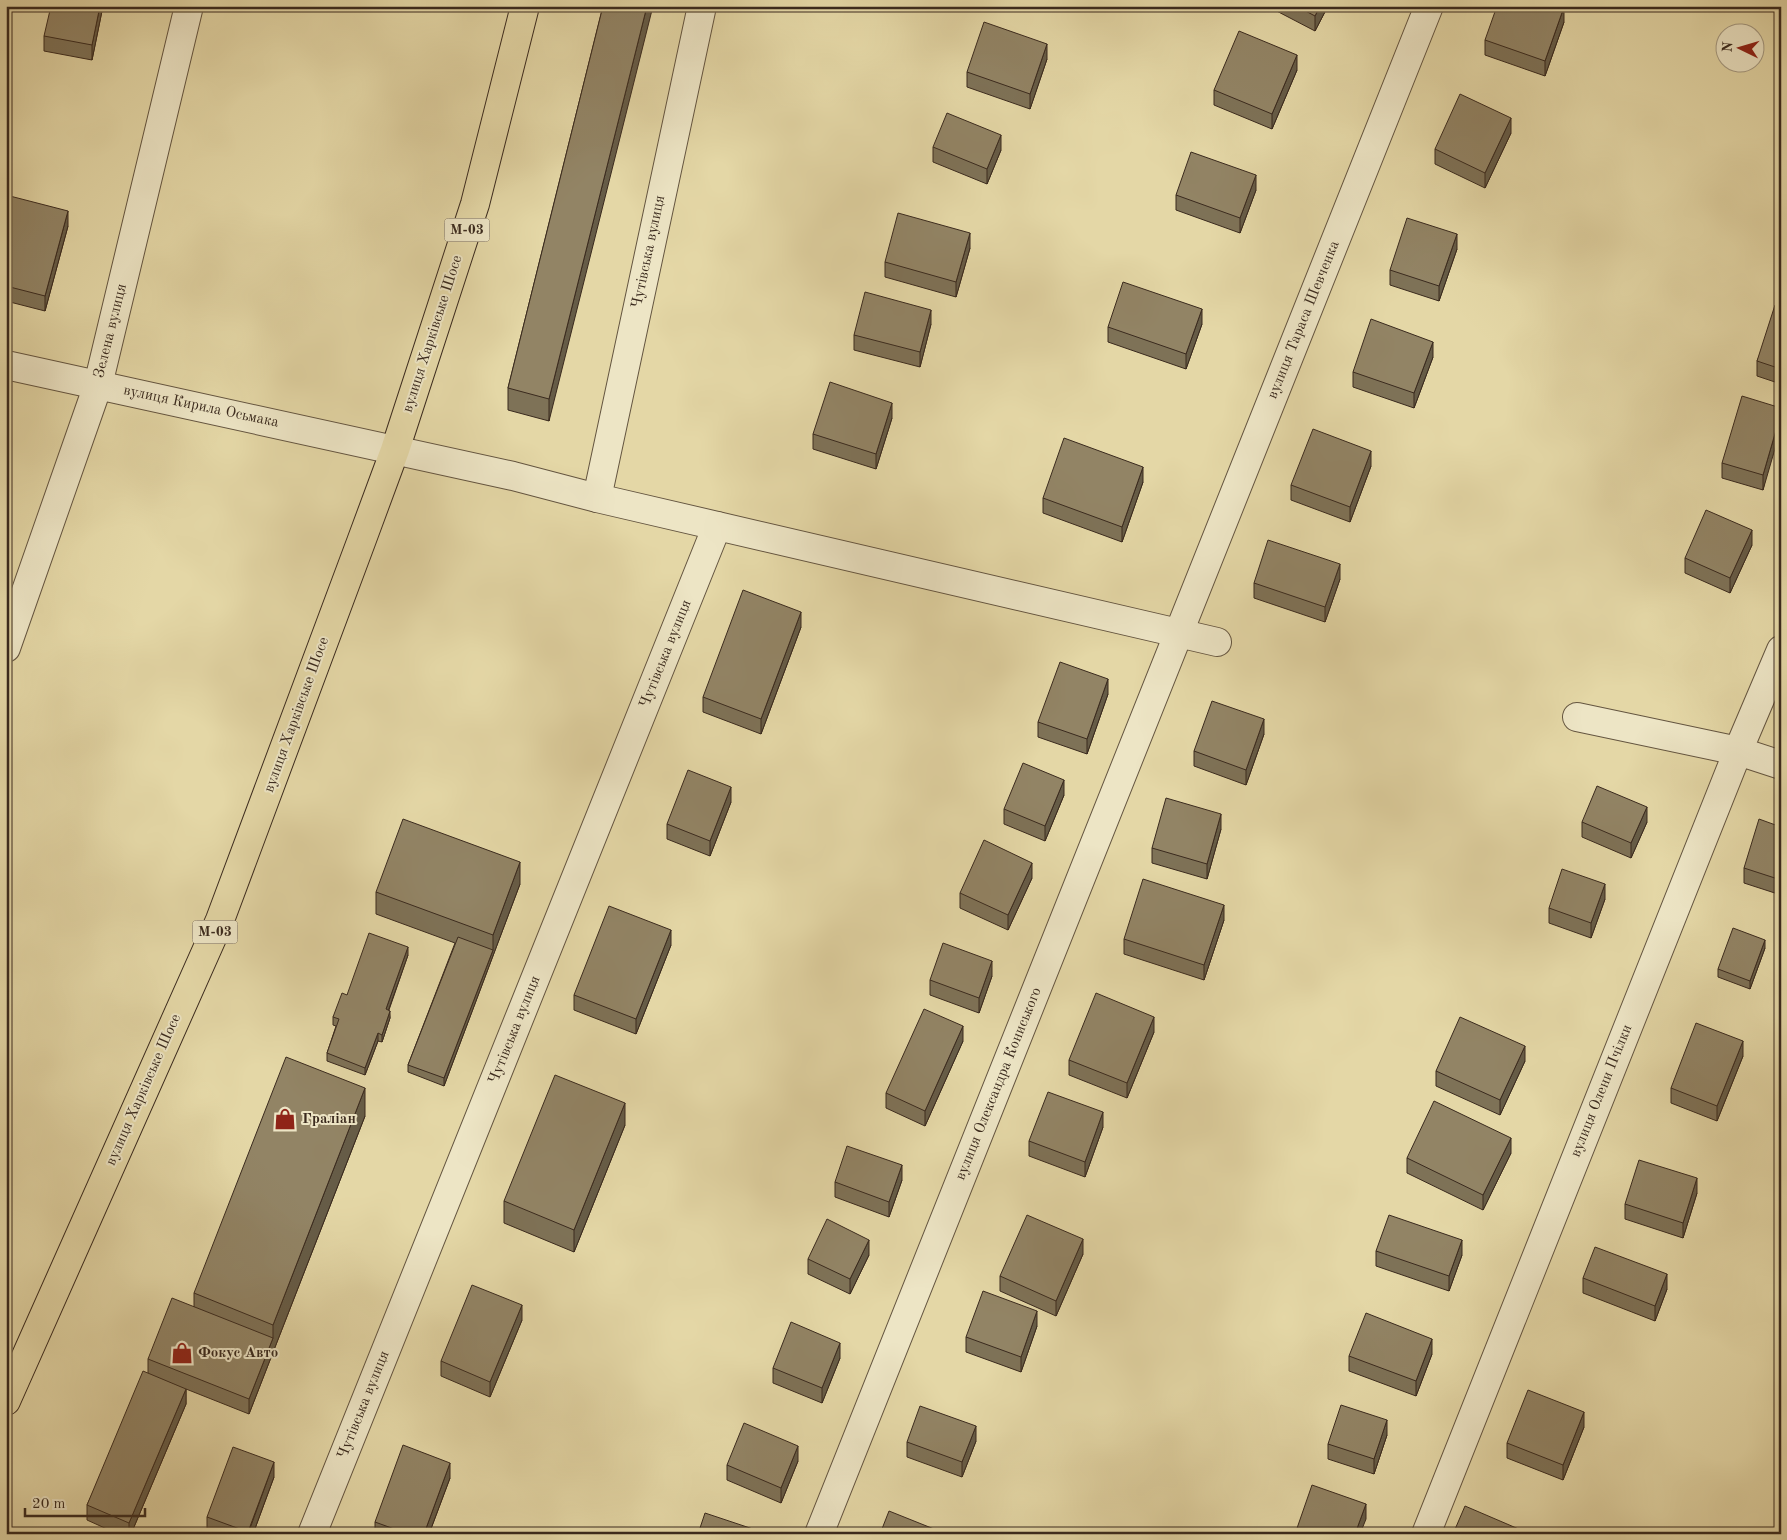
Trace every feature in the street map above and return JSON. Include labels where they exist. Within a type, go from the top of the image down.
[{"type":"highway","name":"вулиця Харківське Шосе","points":[[6,1402],[220,920],[396,450],[475,204],[525,6]]},
{"type":"street","name":"Зелена вулиця","points":[[6,648],[98,385],[189,6]]},
{"type":"street","name":"Чутівська вулиця","points":[[597,498],[702,6]]},
{"type":"street","name":"вулиця Тараса Шевченка","points":[[1179,633],[1429,6]]},
{"type":"street","name":"вулиця Кирила Осьмака","points":[[6,365],[513,476],[597,498],[1217,642]]},
{"type":"street","name":"Чутівська вулиця","points":[[312,1534],[717,526]]},
{"type":"street","name":"вулиця Олександра Кониського","points":[[819,1534],[1179,633]]},
{"type":"street","name":"вулиця Олени Пчілки","points":[[1426,1534],[1738,751],[1781,650]]},
{"type":"street","points":[[1577,717],[1738,751],[1781,765]]},
{"type":"building","points":[[51,6],[100,6],[92,45],[44,36]]},
{"type":"building","points":[[603,6],[647,6],[549,399],[508,388]]},
{"type":"building","points":[[1296,6],[1320,6],[1315,16]]},
{"type":"building","points":[[1497,6],[1564,7],[1545,61],[1485,40]]},
{"type":"building","points":[[984,22],[1047,44],[1030,94],[967,72]]},
{"type":"building","points":[[1239,31],[1297,55],[1272,114],[1214,90]]},
{"type":"building","points":[[1460,94],[1511,118],[1485,173],[1435,149]]},
{"type":"building","points":[[947,113],[1001,135],[987,169],[933,147]]},
{"type":"building","points":[[1191,152],[1256,175],[1240,218],[1176,195]]},
{"type":"building","points":[[6,195],[68,211],[45,296],[6,286]]},
{"type":"building","points":[[898,213],[970,233],[956,282],[885,262]]},
{"type":"building","points":[[1407,218],[1457,234],[1439,286],[1390,270]]},
{"type":"building","points":[[1123,282],[1202,309],[1186,354],[1108,327]]},
{"type":"building","points":[[865,292],[931,310],[920,352],[854,335]]},
{"type":"building","points":[[1775,305],[1781,307],[1781,369],[1757,361]]},
{"type":"building","points":[[1371,319],[1433,342],[1414,393],[1353,372]]},
{"type":"building","points":[[830,382],[892,403],[876,454],[813,434]]},
{"type":"building","points":[[1742,396],[1781,408],[1763,475],[1722,463]]},
{"type":"building","points":[[1313,429],[1371,451],[1350,507],[1291,485]]},
{"type":"building","points":[[1064,438],[1143,467],[1122,527],[1043,498]]},
{"type":"building","points":[[1706,510],[1752,530],[1730,578],[1685,558]]},
{"type":"building","points":[[1268,540],[1340,564],[1325,607],[1254,583]]},
{"type":"building","points":[[743,590],[801,612],[761,719],[703,697]]},
{"type":"building","points":[[1060,662],[1108,679],[1087,739],[1038,722]]},
{"type":"building","points":[[1212,701],[1264,719],[1246,770],[1194,751]]},
{"type":"building","points":[[1023,763],[1064,780],[1045,826],[1004,809]]},
{"type":"building","points":[[688,770],[731,787],[710,841],[667,824]]},
{"type":"building","points":[[1597,786],[1647,807],[1631,843],[1582,822]]},
{"type":"building","points":[[1166,798],[1221,814],[1207,864],[1152,848]]},
{"type":"building","points":[[403,819],[520,862],[493,935],[376,892]]},
{"type":"building","points":[[1759,819],[1781,827],[1781,880],[1744,868]]},
{"type":"building","points":[[984,840],[1032,863],[1008,915],[960,893]]},
{"type":"building","points":[[1562,869],[1605,884],[1591,923],[1549,908]]},
{"type":"building","points":[[1143,879],[1224,905],[1204,965],[1124,939]]},
{"type":"building","points":[[609,906],[671,930],[636,1019],[574,995]]},
{"type":"building","points":[[1733,928],[1765,940],[1750,981],[1718,969]]},
{"type":"building","points":[[369,933],[408,947],[386,1009],[390,1011],[382,1035],[378,1033],[365,1068],[327,1053],[339,1019],[333,1017],[342,993],[347,995]]},
{"type":"building","points":[[458,937],[493,950],[444,1078],[408,1065]]},
{"type":"building","points":[[943,943],[992,961],[979,998],[930,980]]},
{"type":"building","points":[[1096,993],[1154,1017],[1127,1083],[1069,1060]]},
{"type":"building","points":[[924,1009],[963,1026],[925,1111],[886,1093]]},
{"type":"building","points":[[1460,1017],[1525,1046],[1500,1100],[1436,1071]]},
{"type":"building","points":[[1696,1023],[1743,1041],[1717,1106],[1671,1088]]},
{"type":"building","points":[[286,1057],[365,1088],[273,1325],[194,1293]]},
{"type":"building","points":[[555,1075],[625,1103],[574,1230],[504,1201]]},
{"type":"building","points":[[1048,1092],[1103,1112],[1085,1162],[1029,1141]]},
{"type":"building","points":[[1434,1101],[1511,1138],[1483,1195],[1407,1158]]},
{"type":"building","points":[[847,1146],[902,1165],[889,1202],[835,1182]]},
{"type":"building","points":[[1639,1160],[1697,1178],[1683,1223],[1625,1204]]},
{"type":"building","points":[[1027,1215],[1083,1239],[1056,1301],[1000,1276]]},
{"type":"building","points":[[1389,1215],[1462,1240],[1449,1276],[1376,1251]]},
{"type":"building","points":[[827,1219],[869,1240],[850,1279],[808,1259]]},
{"type":"building","points":[[1595,1247],[1667,1274],[1655,1306],[1583,1278]]},
{"type":"building","points":[[472,1285],[522,1305],[490,1382],[441,1361]]},
{"type":"building","points":[[983,1291],[1037,1311],[1021,1357],[966,1337]]},
{"type":"building","points":[[172,1298],[273,1338],[249,1399],[148,1359]]},
{"type":"building","points":[[1366,1313],[1432,1339],[1416,1381],[1349,1356]]},
{"type":"building","points":[[791,1322],[840,1343],[822,1388],[773,1368]]},
{"type":"building","points":[[143,1371],[186,1389],[129,1523],[87,1505]]},
{"type":"building","points":[[1528,1390],[1584,1412],[1563,1465],[1507,1443]]},
{"type":"building","points":[[1341,1405],[1387,1420],[1374,1459],[1328,1444]]},
{"type":"building","points":[[920,1406],[976,1426],[962,1462],[907,1442]]},
{"type":"building","points":[[744,1423],[798,1446],[781,1488],[727,1465]]},
{"type":"building","points":[[403,1445],[450,1463],[424,1534],[408,1534],[375,1522]]},
{"type":"building","points":[[233,1447],[274,1462],[248,1532],[207,1517]]},
{"type":"building","points":[[1312,1485],[1366,1504],[1355,1534],[1295,1534]]},
{"type":"building","points":[[1465,1506],[1528,1533],[1528,1534],[1453,1534]]},
{"type":"building","points":[[889,1511],[939,1531],[938,1534],[880,1534]]},
{"type":"building","points":[[705,1513],[756,1530],[754,1534],[698,1534]]},
{"type":"place","name":"Граліан","points":[[285,1119]]},
{"type":"place","name":"Фокус Авто","points":[[182,1353]]}]
